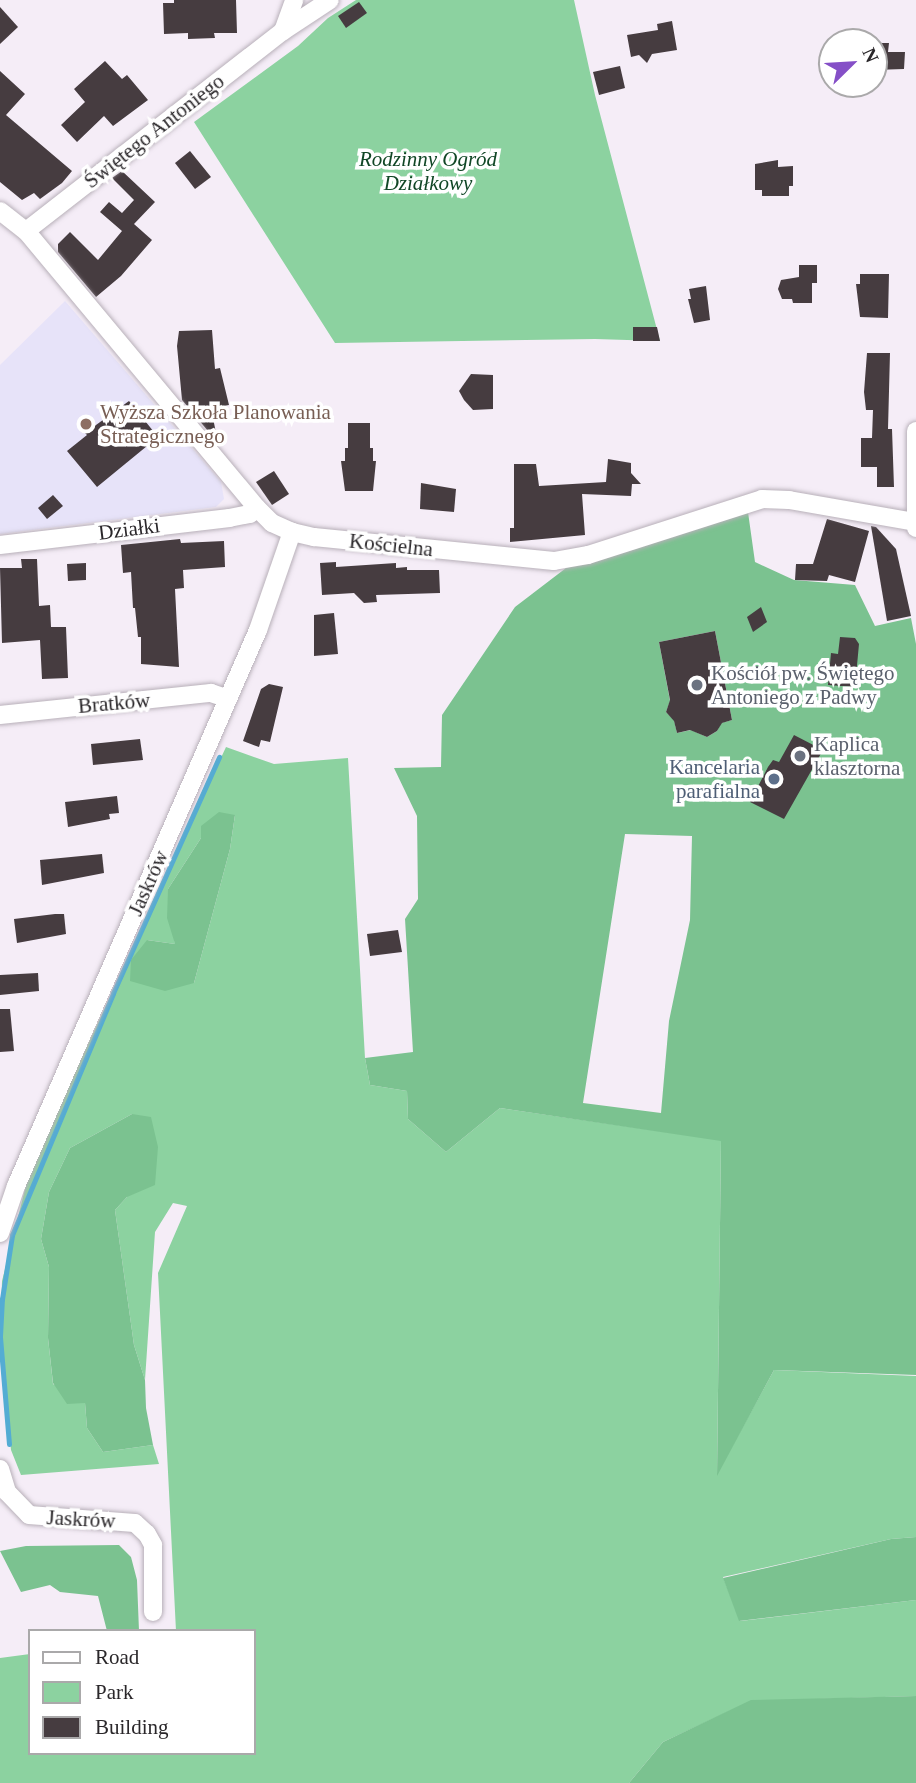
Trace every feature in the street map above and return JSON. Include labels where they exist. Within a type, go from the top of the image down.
[{"type":"street","points":[[283,30],[293,0]]},
{"type":"street","name":"Świętego Antoniego","points":[[26,232],[283,30],[306,18],[330,0]]},
{"type":"street","name":"Kościelna","points":[[0,211],[26,232],[257,508],[272,523],[292,532],[314,537],[554,561],[588,555],[762,499],[789,500],[915,525],[916,431]]},
{"type":"street","name":"Działki","points":[[0,545],[229,518],[250,514],[257,508]]},
{"type":"street","name":"Jaskrów","points":[[0,1233],[16,1186],[258,630],[292,532]]},
{"type":"street","name":"Bratków","points":[[0,715],[211,694],[228,699]]},
{"type":"street","name":"Jaskrów","points":[[0,1469],[7,1492],[29,1515],[135,1522],[152,1545],[153,1612]]},
{"type":"shaded area","name":"Wyższa Szkoła Planowania Strategicznego","points":[[65,301],[221,482],[224,499],[216,507],[0,534],[0,365]]},
{"type":"green space","name":"Rodzinny Ogród Działkowy","points":[[356,0],[574,0],[595,95],[660,341],[595,339],[335,343],[194,122],[298,46],[328,18]]},
{"type":"green space","points":[[747,505],[755,562],[794,580],[855,585],[875,626],[911,618],[916,644],[916,1375],[774,1370],[717,1476],[721,1141],[500,1108],[446,1152],[408,1119],[407,1091],[370,1085],[365,1058],[413,1052],[405,919],[418,899],[417,816],[394,768],[441,767],[442,715],[515,607],[566,568]],"holes":[[[715,631],[732,720],[721,723],[717,731],[707,737],[691,730],[677,733],[674,720],[666,712],[670,701],[659,642]],[[625,834],[692,836],[690,920],[669,1021],[661,1113],[583,1103]]]},
{"type":"green space","points":[[226,747],[274,764],[348,758],[365,1058],[370,1085],[407,1091],[408,1119],[446,1152],[500,1108],[721,1140],[717,1474],[774,1370],[916,1376],[916,1537],[891,1539],[723,1577],[740,1621],[916,1600],[916,1696],[751,1701],[663,1742],[629,1783],[0,1783],[0,1658],[28,1654],[28,1755],[256,1755],[256,1629],[176,1629],[158,1273],[187,1206],[173,1203],[155,1232],[145,1380],[134,1345],[115,1210],[127,1197],[132,1114],[70,1148],[49,1192],[41,1239],[49,1267],[48,1338],[53,1384],[85,1403],[87,1428],[103,1452],[153,1445],[159,1464],[21,1475],[11,1450],[0,1347],[2,1281],[30,1169]],"holes":[[[235,815],[230,849],[194,983],[147,940],[175,944],[168,889],[201,838]]]},
{"type":"green space","points":[[219,812],[235,815],[230,849],[194,983],[165,991],[130,981],[131,960],[147,940],[175,944],[167,918],[168,889],[201,838],[201,826]]},
{"type":"green space","points":[[132,1114],[151,1117],[158,1147],[155,1185],[127,1197],[115,1210],[134,1345],[145,1380],[146,1408],[153,1445],[103,1452],[87,1428],[85,1403],[67,1404],[53,1383],[48,1338],[49,1267],[41,1239],[49,1192],[70,1148]]},
{"type":"green space","points":[[916,1537],[916,1600],[739,1621],[723,1578],[891,1539]]},
{"type":"green space","points":[[119,1545],[131,1557],[137,1580],[139,1629],[106,1629],[98,1596],[60,1592],[50,1585],[21,1592],[0,1551],[26,1546]]},
{"type":"green space","points":[[916,1696],[916,1783],[629,1783],[663,1742],[751,1700]]},
{"type":"building","points":[[174,0],[236,0],[237,33],[214,33],[215,38],[188,39],[188,33],[164,34],[163,3],[174,3]]},
{"type":"building","points":[[359,2],[367,13],[346,28],[338,16]]},
{"type":"building","points":[[0,7],[18,27],[0,44]]},
{"type":"building","points":[[672,21],[677,50],[652,54],[647,63],[639,55],[631,57],[627,35],[658,30],[657,24]]},
{"type":"building","points":[[888,52],[905,52],[904,69],[888,70]]},
{"type":"building","points":[[105,61],[122,79],[127,75],[148,100],[113,126],[104,116],[77,142],[61,125],[85,102],[74,89]]},
{"type":"building","points":[[620,66],[625,88],[599,95],[593,72]]},
{"type":"building","points":[[0,71],[25,94],[6,115],[72,171],[62,183],[40,199],[34,193],[22,200],[0,182]]},
{"type":"building","points":[[190,151],[211,177],[195,189],[175,163]]},
{"type":"building","points":[[778,160],[778,167],[793,166],[793,186],[789,186],[789,196],[762,196],[762,190],[755,190],[755,164]]},
{"type":"building","points":[[122,171],[155,202],[134,224],[152,240],[121,276],[96,297],[58,252],[58,244],[70,232],[98,260],[122,231],[100,212],[109,202],[122,213],[134,200],[112,178]]},
{"type":"building","points":[[799,265],[817,265],[817,283],[812,283],[812,303],[793,303],[792,299],[782,299],[778,289],[781,280],[799,277]]},
{"type":"building","points":[[860,274],[889,274],[888,318],[860,317],[856,284],[860,284]]},
{"type":"building","points":[[706,286],[710,320],[694,323],[688,299],[691,299],[689,289]]},
{"type":"building","points":[[633,327],[657,327],[660,341],[633,341]]},
{"type":"building","points":[[212,330],[215,369],[220,368],[229,405],[211,408],[218,443],[182,400],[177,346],[179,331]]},
{"type":"building","points":[[867,353],[890,353],[888,429],[892,429],[894,487],[877,487],[877,467],[861,467],[861,438],[872,438],[873,410],[866,410],[864,392]]},
{"type":"building","points":[[471,374],[493,375],[493,409],[473,410],[464,400],[459,391]]},
{"type":"building","points":[[129,401],[158,437],[97,487],[67,451],[87,435],[85,433]]},
{"type":"building","points":[[348,423],[370,423],[370,448],[373,448],[373,461],[376,461],[373,491],[345,491],[341,461],[345,461],[345,448],[348,448]]},
{"type":"building","points":[[608,459],[631,463],[631,473],[641,484],[632,484],[631,496],[582,494],[585,535],[510,542],[510,528],[514,528],[514,464],[536,464],[539,486],[606,482]]},
{"type":"building","points":[[274,471],[289,494],[272,505],[256,482]]},
{"type":"building","points":[[421,483],[456,489],[454,512],[420,509]]},
{"type":"building","points":[[53,495],[63,506],[47,519],[38,508]]},
{"type":"building","points":[[827,519],[869,531],[855,582],[829,575],[827,581],[795,580],[796,564],[813,564]]},
{"type":"building","points":[[871,526],[876,527],[896,549],[911,616],[887,621]]},
{"type":"building","points":[[180,539],[181,543],[224,541],[225,567],[183,570],[184,588],[175,589],[179,667],[141,664],[141,637],[138,637],[133,608],[131,572],[123,573],[121,545]]},
{"type":"building","points":[[21,559],[37,559],[39,606],[50,605],[51,627],[66,627],[68,678],[42,679],[40,640],[2,643],[0,568],[22,568]]},
{"type":"building","points":[[336,562],[336,567],[396,563],[396,568],[407,567],[407,570],[439,570],[440,593],[376,595],[377,602],[364,603],[354,593],[322,595],[320,563]]},
{"type":"building","points":[[86,563],[86,580],[68,581],[67,564]]},
{"type":"building","points":[[761,607],[767,622],[753,632],[747,617]]},
{"type":"building","points":[[334,613],[338,654],[314,656],[314,615]]},
{"type":"building","name":"Kościół pw. Świętego Antoniego z Padwy","points":[[715,631],[732,720],[722,723],[717,731],[707,737],[690,730],[677,733],[674,721],[666,712],[670,700],[659,642]]},
{"type":"building","points":[[840,637],[855,638],[859,644],[855,687],[828,685],[831,653],[838,654]]},
{"type":"building","points":[[269,684],[283,687],[270,742],[261,740],[259,747],[243,741],[261,689]]},
{"type":"building","points":[[794,735],[823,750],[784,819],[750,802],[768,767],[773,760],[779,762]]},
{"type":"building","points":[[140,739],[143,760],[93,765],[91,744]]},
{"type":"building","points":[[117,796],[119,813],[109,814],[110,819],[68,827],[65,802]]},
{"type":"building","points":[[102,854],[104,873],[42,885],[40,860]]},
{"type":"building","points":[[64,914],[66,934],[17,943],[14,919]]},
{"type":"building","points":[[398,930],[402,952],[370,956],[367,934]]},
{"type":"building","points":[[38,973],[39,991],[0,995],[0,975]]},
{"type":"building","points":[[0,1009],[10,1009],[14,1051],[0,1052]]},
{"type":"waterway","points":[[9,1444],[0,1336],[2,1299],[12,1235],[113,993],[219,757]]},
{"type":"place","name":"Wyższa Szkoła Planowania Strategicznego","points":[[86,424]]},
{"type":"place","name":"Kościół pw. Świętego Antoniego z Padwy","points":[[697,685]]},
{"type":"place","name":"Kaplica klasztorna","points":[[800,756]]},
{"type":"place","name":"Kancelaria parafialna","points":[[774,779]]}]
